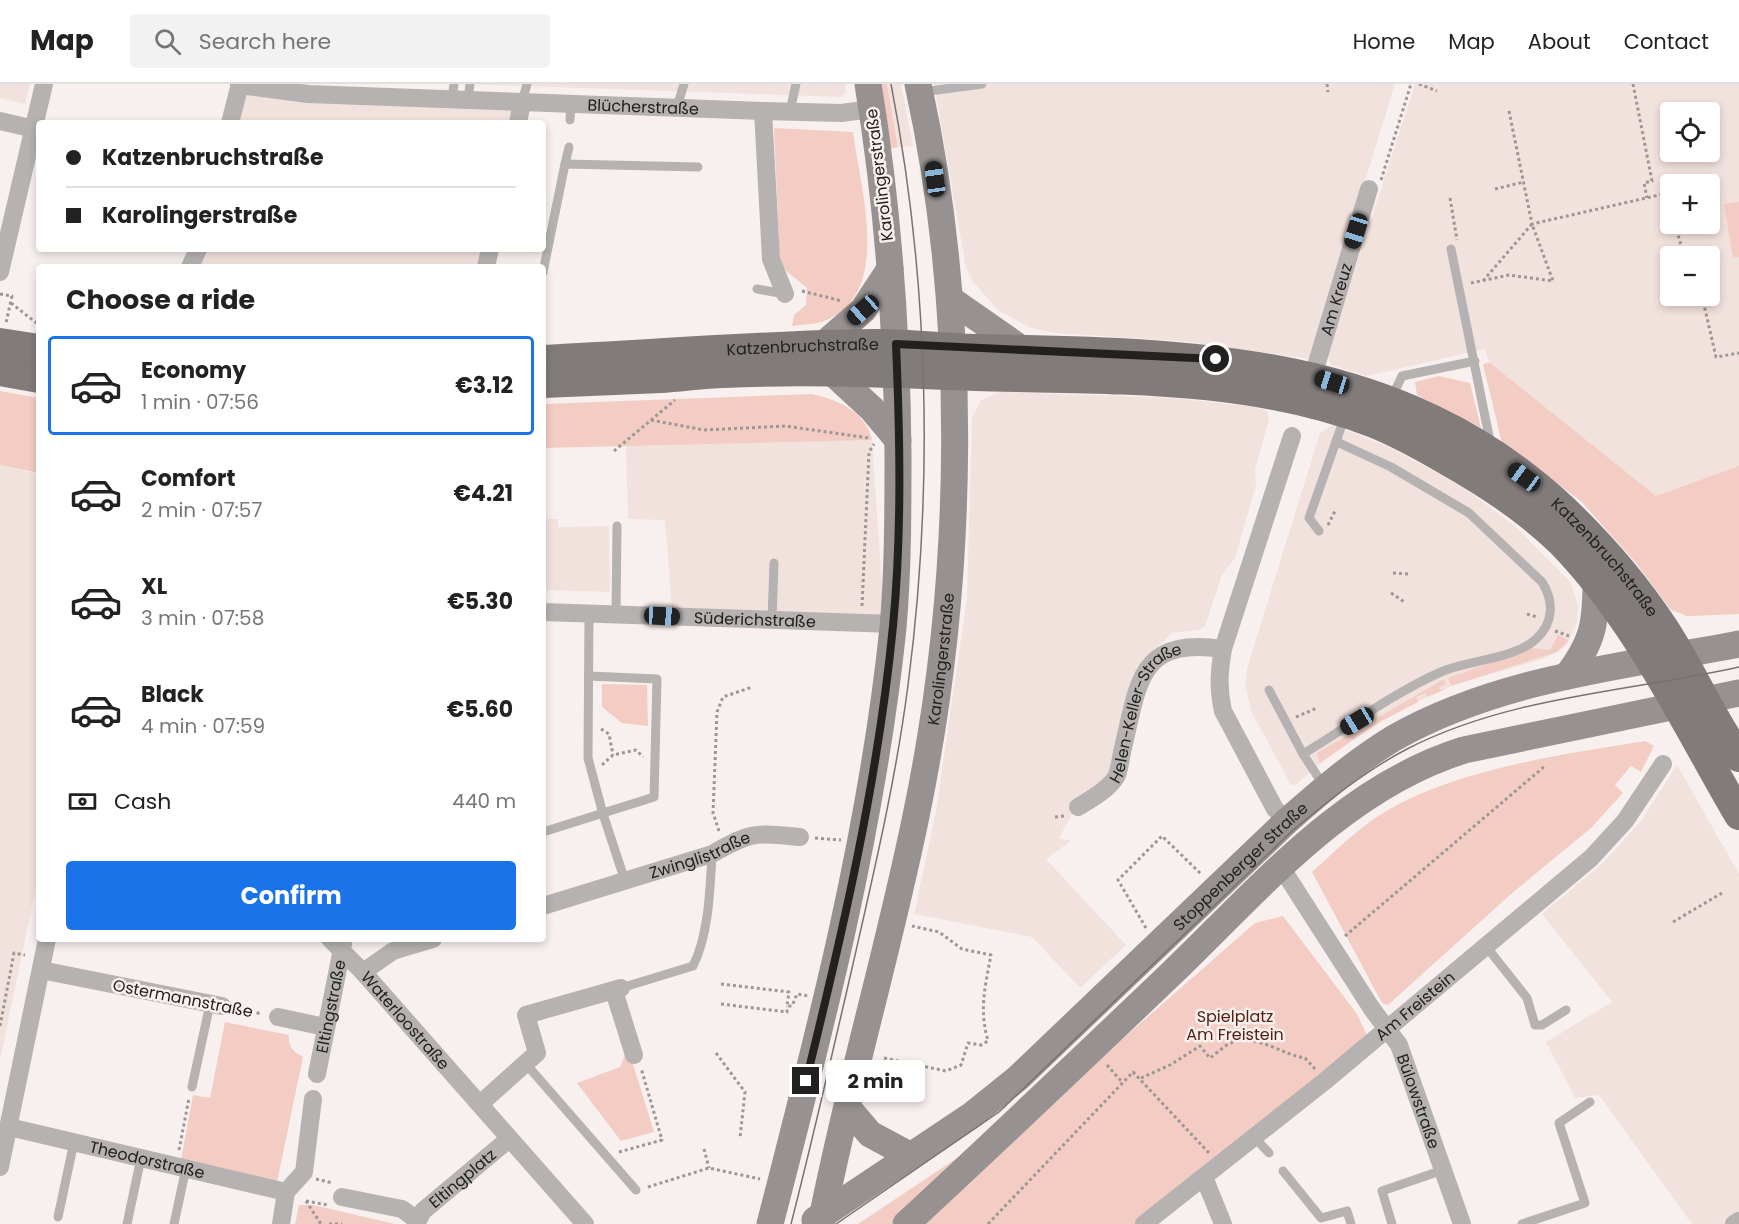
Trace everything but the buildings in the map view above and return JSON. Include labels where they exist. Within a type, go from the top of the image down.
[{"type":"main road","name":"Karolingerstraße","points":[[818,1221],[894,919],[933,722],[949,576],[953,361],[950,299],[933,168],[919,88]]},
{"type":"main road","name":"Karolingerstraße","points":[[770,1224],[827,997],[861,842],[882,715],[893,624],[898,440],[897,358],[890,269],[870,96]]},
{"type":"main road","points":[[890,269],[828,358],[898,440]]},
{"type":"main road","points":[[950,299],[1023,350]]},
{"type":"main road","points":[[2,337],[36,348]]},
{"type":"main road","name":"Katzenbruchstraße","points":[[953,361],[1023,350],[1196,357],[1313,376],[1390,400],[1454,431],[1493,455],[1558,505],[1598,543],[1630,581],[1679,680]]},
{"type":"main road","name":"Katzenbruchstraße","points":[[546,383],[664,378],[828,358]]},
{"type":"main road","name":"Katzenbruchstraße","points":[[546,360],[897,358],[953,361],[1202,384],[1281,396],[1346,413],[1377,424],[1487,482],[1528,513],[1596,582],[1633,630],[1679,680]]},
{"type":"main road","points":[[0,371],[36,377]]},
{"type":"main road","points":[[1567,676],[1584,653],[1591,638],[1596,619],[1596,582]]},
{"type":"main road","name":"Stoppenberger Straße","points":[[906,1224],[1281,867],[1354,804],[1436,759],[1679,680],[1739,644]]},
{"type":"main road","name":"Stoppenberger Straße","points":[[818,1221],[972,1115],[1018,1078],[1287,821],[1325,788],[1393,739],[1434,718],[1495,695],[1567,676],[1679,680],[1739,693]]},
{"type":"main road","points":[[1679,680],[1739,757]]},
{"type":"main road","points":[[1679,680],[1739,815]]},
{"type":"main road","points":[[848,1108],[870,1134],[911,1156]]},
{"type":"street","points":[[38,120],[44,84]]},
{"type":"street","points":[[231,120],[240,85]]},
{"type":"street","name":"Blücherstraße","points":[[240,85],[308,94],[525,93],[571,112],[677,107],[841,113],[870,96]]},
{"type":"street","points":[[519,120],[525,93]]},
{"type":"street","points":[[763,111],[771,259],[785,294]]},
{"type":"street","points":[[0,121],[36,130],[0,272]]},
{"type":"street","name":"Am Kreuz","points":[[1313,376],[1369,189]]},
{"type":"street","points":[[1287,821],[1275,809],[1223,711],[1218,673],[1223,650],[1292,436]]},
{"type":"street","name":"Süderichstraße","points":[[546,612],[893,624]]},
{"type":"street","name":"Helen-Keller-Straße","points":[[1078,807],[1092,799],[1116,777],[1137,690],[1144,672],[1159,656],[1179,648],[1203,646],[1223,650]]},
{"type":"street","name":"Am Freistein","points":[[1144,1224],[1325,1081],[1611,838],[1639,802],[1663,764]]},
{"type":"street","name":"Zwinglistraße","points":[[546,905],[718,850],[755,833],[800,837]]},
{"type":"street","name":"Bülowstraße","points":[[1281,867],[1405,1057],[1462,1224]]},
{"type":"street","points":[[0,1167],[7,1115],[46,942]]},
{"type":"street","points":[[363,972],[393,951],[423,942]]},
{"type":"street","name":"Waterloostraße","points":[[339,944],[585,1224]]},
{"type":"street","name":"Eltingstraße","points":[[317,1074],[339,944]]},
{"type":"street","name":"Ostermannstraße","points":[[41,970],[216,1005]]},
{"type":"street","points":[[480,1104],[537,1053],[526,1015],[617,989],[634,1055]]},
{"type":"street","points":[[278,1017],[325,1027]]},
{"type":"street","points":[[281,1224],[286,1192],[304,1172],[313,1099]]},
{"type":"street","name":"Theodorstraße","points":[[7,1115],[74,1142],[286,1192]]},
{"type":"street","name":"Eltingplatz","points":[[342,1197],[402,1209],[416,1222],[423,1211],[509,1139]]},
{"type":"street","points":[[1204,1177],[1223,1224]]},
{"type":"street","points":[[1734,1224],[1739,1221]]},
{"type":"lane","points":[[677,107],[684,84]]},
{"type":"lane","points":[[790,111],[796,84]]},
{"type":"lane","points":[[919,88],[982,84]]},
{"type":"lane","points":[[545,264],[569,147]]},
{"type":"lane","points":[[565,164],[698,167]]},
{"type":"lane","points":[[1451,249],[1493,455]]},
{"type":"lane","points":[[757,289],[785,294]]},
{"type":"lane","points":[[1390,400],[1402,376],[1475,361]]},
{"type":"lane","points":[[1319,531],[1309,518],[1346,413]]},
{"type":"lane","points":[[1303,754],[1429,678],[1526,647],[1537,639],[1552,609],[1550,594],[1542,582],[1470,513],[1391,467],[1337,442]]},
{"type":"lane","points":[[616,526],[616,614]]},
{"type":"lane","points":[[772,620],[774,563]]},
{"type":"lane","points":[[589,613],[588,758],[625,881]]},
{"type":"lane","points":[[546,831],[654,797],[657,679],[589,676]]},
{"type":"lane","points":[[1269,690],[1303,754],[1325,788]]},
{"type":"lane","points":[[617,989],[693,966],[698,955],[718,850]]},
{"type":"lane","points":[[1485,945],[1527,999],[1535,1025],[1542,1025],[1566,1010]]},
{"type":"lane","points":[[192,1087],[216,1005]]},
{"type":"lane","points":[[526,1064],[636,1190]]},
{"type":"lane","points":[[1522,1224],[1585,1203],[1559,1123],[1590,1102]]},
{"type":"lane","points":[[1253,1136],[1269,1153]]},
{"type":"lane","points":[[58,1216],[74,1142]]},
{"type":"lane","points":[[127,1224],[141,1158]]},
{"type":"lane","points":[[174,1224],[181,1167]]},
{"type":"lane","points":[[1392,1224],[1382,1191],[1443,1170]]},
{"type":"lane","points":[[1283,1171],[1321,1218],[1347,1211],[1351,1224]]},
{"type":"path","points":[[1327,84],[1328,92]]},
{"type":"path","points":[[1369,189],[1380,185],[1411,84]]},
{"type":"path","points":[[1419,84],[1437,91]]},
{"type":"path","points":[[1633,84],[1652,181],[1644,183],[1647,198]]},
{"type":"path","points":[[1459,286],[1509,275],[1553,281],[1532,224],[1509,111]]},
{"type":"path","points":[[1495,189],[1524,182]]},
{"type":"path","points":[[1483,281],[1532,224],[1660,195]]},
{"type":"path","points":[[1450,198],[1458,237],[1451,249]]},
{"type":"path","points":[[785,294],[803,291],[833,298],[863,310]]},
{"type":"path","points":[[0,294],[12,296],[2,337]]},
{"type":"path","points":[[11,303],[36,323]]},
{"type":"path","points":[[1704,306],[1716,357],[1739,353]]},
{"type":"path","points":[[614,451],[681,395]]},
{"type":"path","points":[[651,420],[704,430],[785,426],[877,439],[869,452],[861,623]]},
{"type":"path","points":[[1393,573],[1408,574]]},
{"type":"path","points":[[1391,593],[1406,603]]},
{"type":"path","points":[[1548,620],[1554,630],[1577,640]]},
{"type":"path","points":[[718,850],[713,813],[717,712],[723,697],[752,687]]},
{"type":"path","points":[[1299,715],[1317,708]]},
{"type":"path","points":[[597,728],[609,734],[613,755]]},
{"type":"path","points":[[592,774],[613,755],[636,750],[654,769]]},
{"type":"path","points":[[1345,936],[1545,766]]},
{"type":"path","points":[[800,837],[861,842]]},
{"type":"path","points":[[1147,929],[1118,880],[1162,837],[1192,863],[1207,881]]},
{"type":"path","points":[[1673,922],[1722,893]]},
{"type":"path","points":[[884,1058],[946,1071],[961,1065],[968,1043],[981,1045],[988,1041],[982,1019],[982,1002],[991,955],[962,950],[939,932],[908,925]]},
{"type":"path","points":[[0,1026],[14,953],[25,955]]},
{"type":"path","points":[[720,1004],[787,1012],[789,992],[721,984]]},
{"type":"path","points":[[787,1006],[792,1006],[797,994],[809,996]]},
{"type":"path","name":"Ostermannstraße","points":[[216,1005],[278,1017]]},
{"type":"path","points":[[1141,1078],[1170,1065],[1200,1046],[1210,1058],[1234,1041],[1258,1042],[1291,1056],[1305,1058]]},
{"type":"path","points":[[716,1053],[745,1092],[740,1138]]},
{"type":"path","points":[[606,1156],[662,1140],[639,1061],[634,1055]]},
{"type":"path","points":[[1103,1061],[1121,1081]]},
{"type":"path","points":[[988,1224],[1121,1081],[1133,1072],[1219,1164]]},
{"type":"path","points":[[181,1167],[192,1087]]},
{"type":"path","points":[[704,1149],[710,1168]]},
{"type":"path","points":[[636,1190],[710,1168],[765,1180]]},
{"type":"path","points":[[306,1201],[321,1224]]},
{"type":"path","points":[[329,1224],[342,1224]]},
{"type":"shaded area","points":[[0,84],[30,84],[25,104],[0,98]]},
{"type":"shaded area","points":[[462,84],[845,84],[846,92],[842,97]]},
{"type":"shaded area","points":[[887,84],[901,84],[913,146],[898,147]]},
{"type":"shaded area","points":[[934,84],[1395,84],[1310,359],[1182,341],[1055,333],[1031,328],[999,311],[973,282],[966,268]]},
{"type":"shaded area","points":[[1415,84],[1739,84],[1739,614],[1687,616],[1581,501],[1502,443],[1483,364],[1489,362],[1485,349],[1367,376],[1331,365],[1327,355]]},
{"type":"shaded area","points":[[243,91],[519,103],[515,120],[236,120]]},
{"type":"shaded area","points":[[204,252],[485,252],[483,264],[202,264]]},
{"type":"shaded area","points":[[1000,392],[1173,398],[1257,407],[1267,411],[1269,420],[1255,469],[1256,485],[1235,558],[1222,575],[1205,626],[1199,630],[1172,633],[1152,652],[1112,774],[1075,809],[1059,838],[1071,841],[1046,859],[1126,945],[1080,988],[1032,937],[914,914],[936,811],[967,598],[972,417],[981,400]]},
{"type":"shaded area","points":[[1333,425],[1387,446],[1463,487],[1515,526],[1571,583],[1578,605],[1577,623],[1566,646],[1557,652],[1540,660],[1456,684],[1400,710],[1341,747],[1295,785],[1291,785],[1251,711],[1245,682],[1248,665],[1320,433]]},
{"type":"shaded area","points":[[872,440],[884,619],[672,612],[665,520],[628,519],[626,445]]},
{"type":"shaded area","points":[[0,465],[36,473],[36,887],[0,1060]]},
{"type":"shaded area","points":[[546,519],[558,519],[558,527],[609,526],[610,592],[546,590]]},
{"type":"shaded area","points":[[1677,765],[1739,874],[1739,1219],[1730,1224],[1692,1224],[1599,1095],[1575,1098],[1546,1042],[1612,1002],[1542,914],[1605,861],[1641,821]]},
{"type":"green space","points":[[880,84],[887,84],[898,147],[889,149]]},
{"type":"green space","points":[[774,128],[853,132],[865,209],[866,264],[859,288],[846,307],[824,321],[816,323],[792,326],[794,315],[806,305],[807,288],[780,266]]},
{"type":"green space","points":[[1739,202],[1739,257],[1733,258],[1724,204]]},
{"type":"green space","points":[[1490,363],[1656,496],[1739,466],[1739,614],[1687,616],[1671,610],[1636,563],[1581,501],[1502,443],[1483,364]]},
{"type":"green space","points":[[1439,376],[1470,383],[1481,428],[1417,395],[1415,382]]},
{"type":"green space","points":[[0,391],[36,397],[36,472],[0,465]]},
{"type":"green space","points":[[812,394],[841,404],[857,414],[872,440],[546,448],[546,404]]},
{"type":"green space","points":[[1558,635],[1569,640],[1557,652],[1451,686],[1448,678],[1532,648],[1550,650]]},
{"type":"green space","points":[[1444,679],[1446,684],[1439,687],[1440,690],[1446,689],[1427,697],[1426,693],[1416,697],[1418,702],[1376,724],[1320,763],[1317,753]]},
{"type":"green space","points":[[602,684],[647,685],[648,726],[622,723],[602,707]]},
{"type":"green space","points":[[1645,741],[1654,746],[1641,772],[1631,766],[1615,785],[1623,793],[1591,828],[1511,894],[1388,1005],[1382,1003],[1312,872],[1367,824],[1396,806],[1428,791],[1463,778],[1538,759]]},
{"type":"green space","name":"Spielplatz Am Freistein","points":[[1283,916],[1357,1014],[1369,1040],[1141,1224],[911,1224],[1255,923]]},
{"type":"green space","points":[[225,1022],[289,1035],[292,1049],[303,1057],[276,1187],[180,1165],[193,1095],[210,1098]]},
{"type":"green space","points":[[625,1055],[633,1064],[654,1132],[621,1141],[577,1083],[620,1067]]},
{"type":"green space","points":[[975,1146],[891,1224],[858,1224]]},
{"type":"green space","points":[[299,1205],[313,1205],[395,1224],[295,1224]]},
{"type":"tram line","points":[[791,1224],[884,825],[903,720],[916,610],[922,535],[924,384],[913,233],[904,158],[891,84]]},
{"type":"tram line","points":[[836,1224],[999,1112],[1292,831],[1376,767],[1407,749],[1446,731],[1487,717],[1570,697],[1739,667]]},
{"type":"route","points":[[806,1081],[850,897],[882,715],[893,624],[896,564],[898,390],[896,344],[1216,359]]}]
